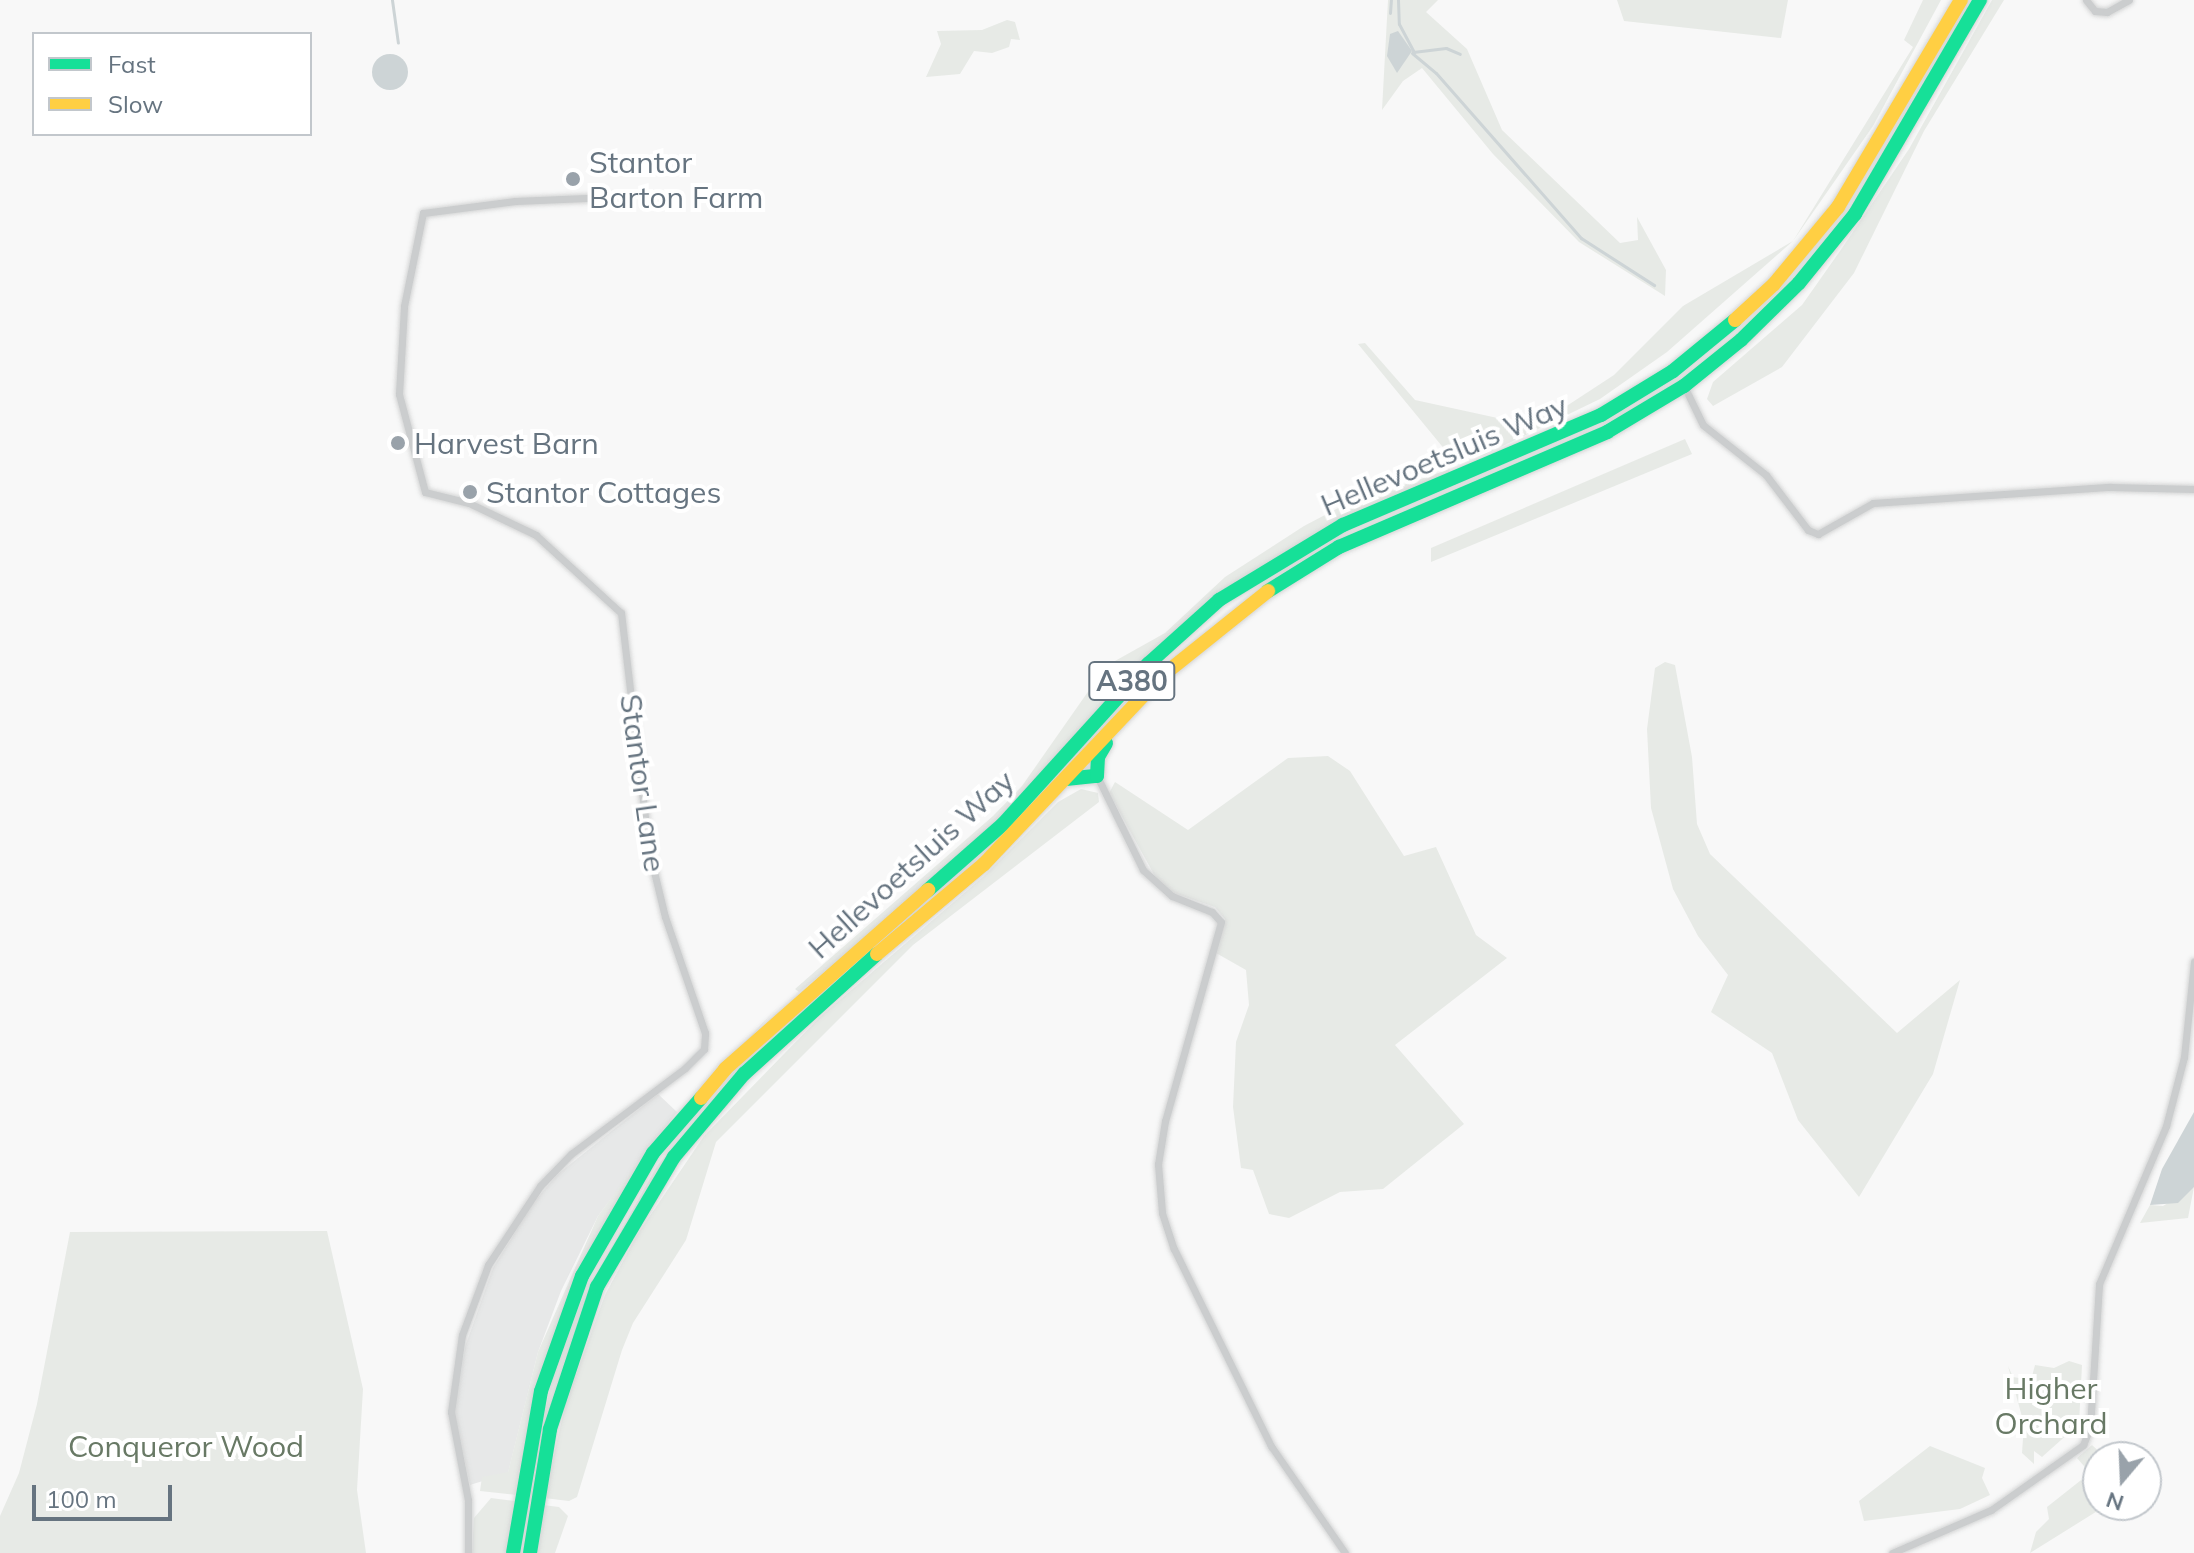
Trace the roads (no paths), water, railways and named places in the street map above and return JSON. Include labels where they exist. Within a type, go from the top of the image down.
[{"type":"highway","name":"Hellevoetsluis Way","points":[[513,1553],[541,1391],[582,1276],[653,1153],[725,1069],[1003,824],[1148,664],[1219,600],[1343,525],[1601,415],[1673,371],[1723,331],[1774,284],[1838,207],[1961,0]]},
{"type":"highway","name":"Hellevoetsluis Way","points":[[530,1553],[550,1429],[585,1317],[626,1231],[674,1157],[744,1074],[818,1003],[984,864],[1118,721],[1215,629],[1289,576],[1392,522],[1583,444],[1684,386],[1769,315],[1842,232],[1885,168],[1980,0]]},
{"type":"highway","points":[[1066,779],[1097,776],[1098,757],[1118,721]]},
{"type":"street","points":[[2086,0],[2095,11],[2107,12],[2129,0]]},
{"type":"street","name":"Stantor Lane","points":[[468,1553],[468,1500],[451,1412],[462,1335],[488,1265],[540,1186],[571,1154],[685,1068],[704,1049],[705,1033],[665,917],[649,851],[621,613],[536,535],[469,503],[425,492],[399,394],[401,336],[423,213],[515,201],[610,197]]},
{"type":"street","points":[[1684,386],[1703,425],[1766,475],[1808,530],[1818,534],[1873,503],[2095,487],[2194,489]]},
{"type":"street","points":[[1097,776],[1143,870],[1172,896],[1212,912],[1221,922],[1165,1121],[1158,1164],[1162,1213],[1174,1249],[1271,1446],[1345,1553]]},
{"type":"street","points":[[1892,1553],[1991,1510],[2083,1445],[2090,1428],[2099,1284],[2166,1126],[2184,1057],[2194,962]]},
{"type":"waterway","points":[[392,0],[398,43]]},
{"type":"waterway","points":[[1390,13],[1391,0]]},
{"type":"waterway","points":[[1398,0],[1399,24],[1414,52]]},
{"type":"waterway","points":[[1413,52],[1446,48],[1460,54]]},
{"type":"waterway","points":[[1412,53],[1436,73],[1581,238],[1654,285]]},
{"type":"place","name":"Stantor Barton Farm","points":[[573,179]]},
{"type":"place","name":"Harvest Barn","points":[[398,443]]},
{"type":"place","name":"Stantor Cottages","points":[[470,492]]},
{"type":"park label","name":"Higher Orchard","points":[[2051,1405]]},
{"type":"park label","name":"Conqueror Wood","points":[[186,1446]]}]
